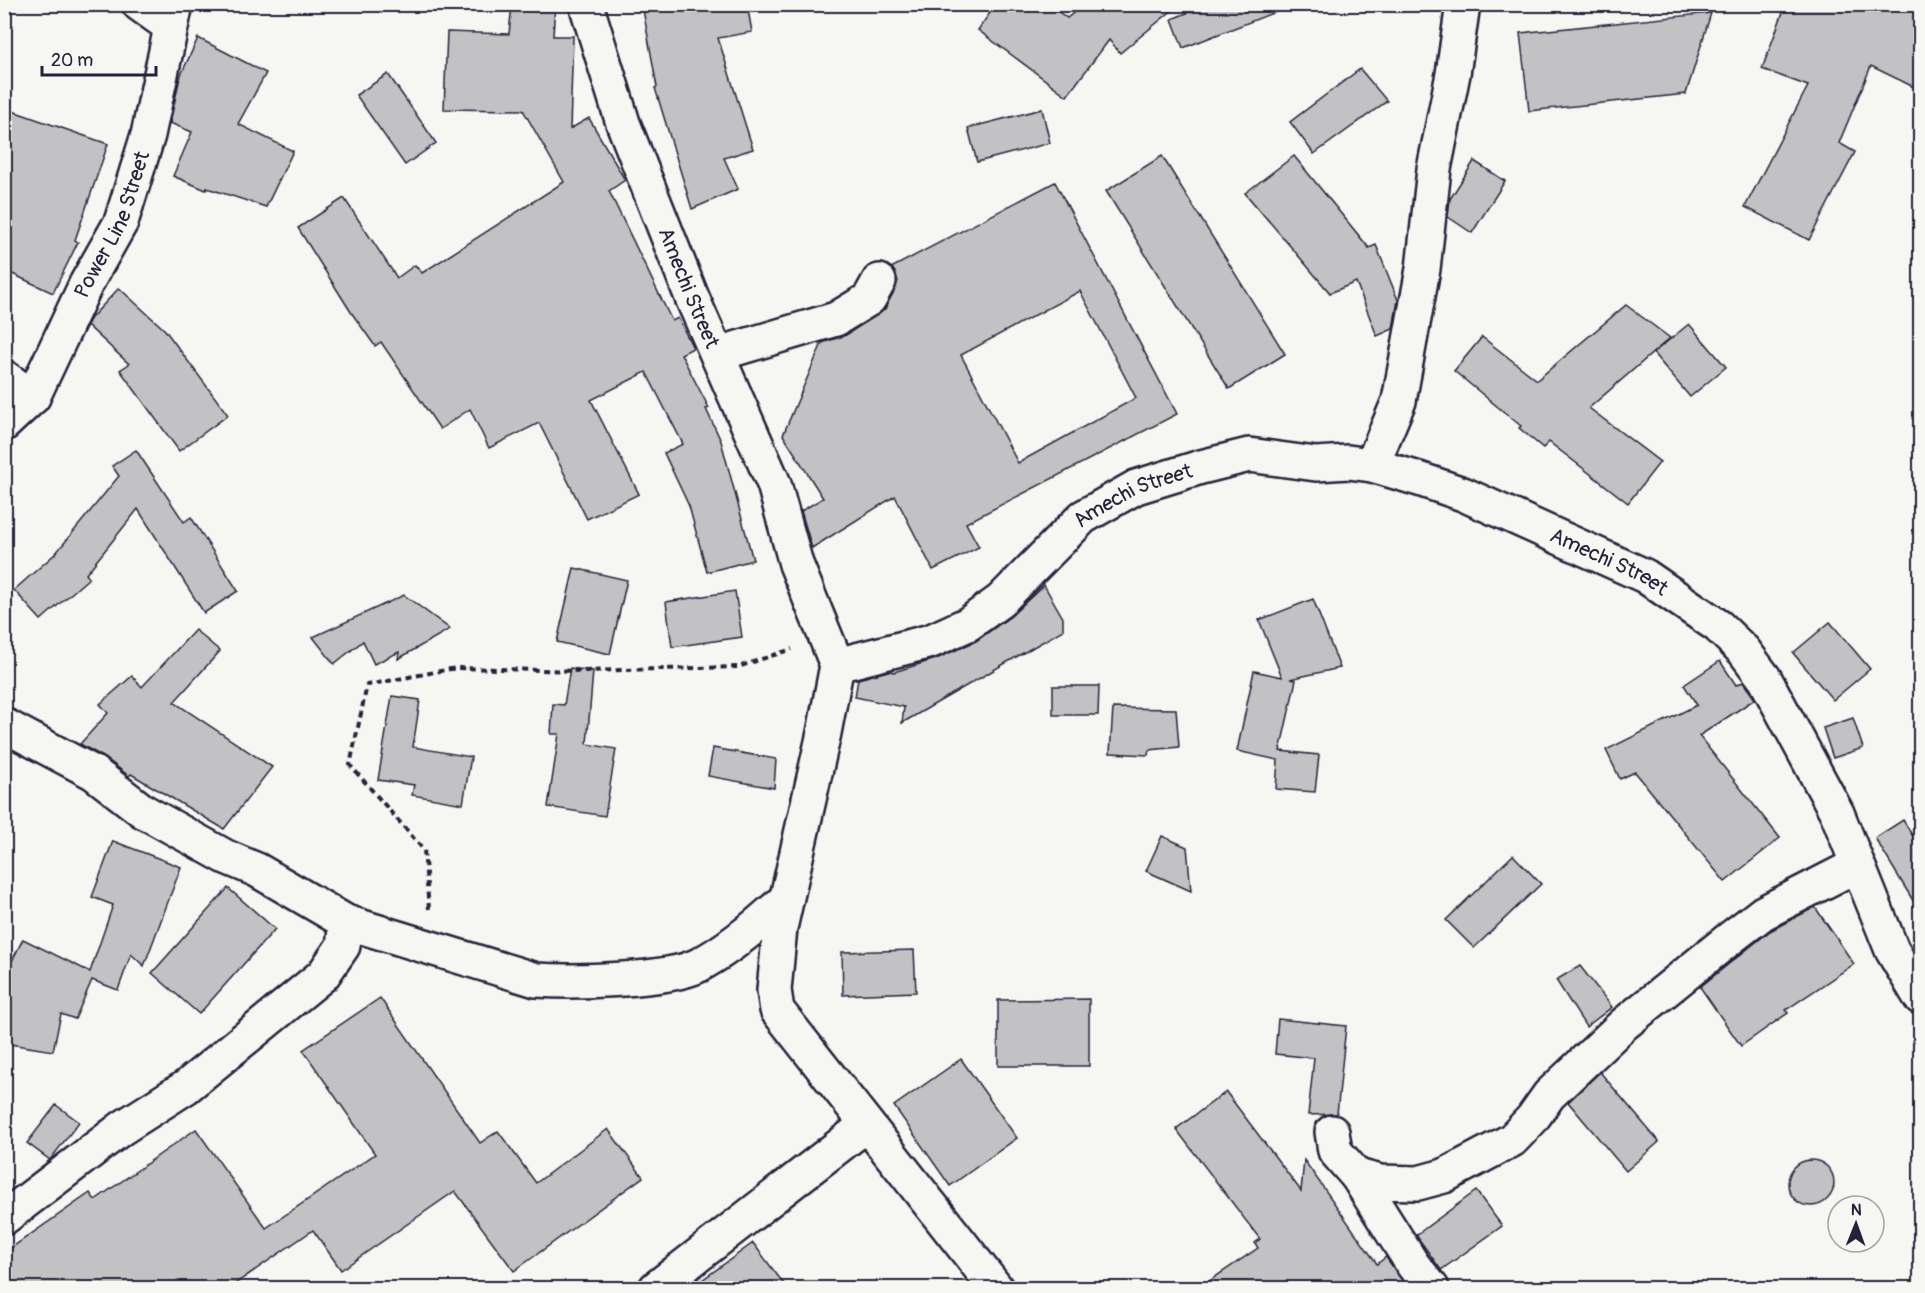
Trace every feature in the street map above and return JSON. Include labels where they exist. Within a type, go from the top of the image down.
[{"type":"street","points":[[139,4],[173,15]]},
{"type":"street","name":"Amechi Street","points":[[586,4],[623,123],[693,300],[774,484],[796,564],[832,651],[931,641],[968,624],[1000,601],[1083,517],[1136,487],[1201,466],[1249,455],[1316,464],[1348,462],[1372,465],[1463,494],[1645,576],[1718,626],[1744,651],[1765,679],[1837,813],[1892,950],[1920,998]]},
{"type":"street","points":[[1372,465],[1399,401],[1424,269],[1434,169],[1453,74],[1462,4]]},
{"type":"street","name":"Power Line Street","points":[[4,424],[33,397],[86,284],[120,222],[148,135],[173,15]]},
{"type":"street","points":[[718,354],[836,319],[869,299],[879,281]]},
{"type":"street","points":[[4,377],[33,397]]},
{"type":"street","points":[[832,651],[824,733],[780,928],[774,990],[777,1010],[996,1288]]},
{"type":"street","points":[[4,725],[94,773],[160,821],[226,857],[257,870],[346,922],[536,980],[566,981],[674,974],[698,965],[756,926],[786,899]]},
{"type":"street","points":[[1357,1176],[1380,1182],[1418,1183],[1444,1176],[1512,1140],[1532,1119],[1549,1095],[1624,1024],[1728,940],[1763,913],[1857,865]]},
{"type":"street","points":[[4,1218],[122,1128],[186,1087],[323,975],[343,946],[346,922]]},
{"type":"street","points":[[656,1288],[866,1125]]},
{"type":"street","points":[[1332,1132],[1335,1151],[1357,1176],[1413,1265],[1432,1288]]},
{"type":"path","points":[[432,948],[424,850],[350,765],[367,686],[456,668],[584,671],[738,668],[832,651]]},
{"type":"building","points":[[512,4],[555,4],[553,36],[573,36],[570,129],[589,118],[625,180],[609,191],[672,321],[678,318],[693,348],[681,354],[709,408],[706,409],[721,441],[753,560],[707,572],[689,506],[664,453],[683,444],[646,372],[591,400],[639,494],[587,519],[539,423],[489,448],[470,409],[440,429],[381,342],[375,346],[298,228],[344,198],[397,278],[415,265],[422,273],[564,182],[523,110],[444,109],[447,32],[509,34]]},
{"type":"building","points":[[642,4],[747,4],[752,32],[718,38],[753,149],[724,158],[738,189],[692,209],[655,88],[657,87]]},
{"type":"building","points":[[996,4],[1048,4],[1067,18],[1082,6],[1080,4],[1180,4],[1120,53],[1109,40],[1067,96],[978,30]]},
{"type":"building","points":[[1209,4],[1287,4],[1288,7],[1183,48],[1172,19]]},
{"type":"building","points":[[1786,4],[1920,4],[1920,90],[1871,66],[1839,143],[1855,152],[1809,240],[1745,207],[1808,86],[1762,69]]},
{"type":"building","points":[[1711,13],[1686,94],[1529,111],[1520,33]]},
{"type":"building","points":[[198,38],[266,73],[238,124],[293,151],[266,207],[207,188],[206,190],[173,176],[192,132],[170,123],[180,77]]},
{"type":"building","points":[[1360,69],[1387,101],[1314,154],[1290,122]]},
{"type":"building","points":[[388,74],[436,143],[405,165],[356,95]]},
{"type":"building","points":[[4,108],[108,144],[75,240],[78,242],[53,293],[4,270]]},
{"type":"building","points":[[1042,109],[1050,143],[977,162],[968,128]]},
{"type":"building","points":[[1162,156],[1285,354],[1229,389],[1106,191]]},
{"type":"building","points":[[1294,156],[1369,248],[1376,245],[1398,300],[1393,329],[1377,336],[1356,282],[1330,293],[1245,193]]},
{"type":"building","points":[[1474,161],[1505,181],[1472,233],[1448,217],[1450,199]]},
{"type":"building","points":[[1055,182],[1177,414],[966,523],[979,547],[933,570],[895,496],[812,548],[801,511],[823,498],[783,435],[822,343],[846,335],[885,309],[898,281],[891,268]],"holes":[[[1080,291],[1136,398],[1018,463],[961,355]]]},
{"type":"building","points":[[119,288],[165,330],[228,415],[179,451],[120,370],[129,364],[87,325]]},
{"type":"building","points":[[1626,305],[1670,338],[1589,408],[1660,462],[1628,503],[1549,442],[1543,448],[1519,428],[1521,426],[1454,371],[1482,337],[1537,380]]},
{"type":"building","points":[[1689,324],[1726,367],[1690,397],[1653,353]]},
{"type":"building","points":[[136,450],[184,522],[191,517],[238,591],[204,613],[138,509],[86,574],[89,578],[41,620],[14,590],[56,553],[119,476],[112,466]]},
{"type":"building","points":[[574,568],[627,580],[610,654],[557,642]]},
{"type":"building","points":[[1044,585],[1063,618],[1063,630],[902,723],[904,707],[855,697],[858,679],[888,671],[894,672],[936,659],[976,641],[1011,616]]},
{"type":"building","points":[[735,591],[742,637],[672,647],[666,602]]},
{"type":"building","points":[[404,595],[450,629],[398,659],[399,652],[374,664],[363,641],[334,664],[313,637]]},
{"type":"building","points":[[1313,599],[1340,668],[1290,679],[1296,680],[1280,751],[1319,755],[1315,792],[1276,789],[1278,760],[1237,751],[1254,671],[1282,677],[1259,620]]},
{"type":"building","points":[[1830,622],[1870,669],[1833,700],[1793,653]]},
{"type":"building","points":[[195,630],[220,651],[174,702],[272,767],[224,829],[131,774],[129,776],[105,758],[80,744],[108,713],[100,704],[132,676],[142,687]]},
{"type":"building","points":[[1720,661],[1736,685],[1743,682],[1755,699],[1699,736],[1780,838],[1725,882],[1635,772],[1620,779],[1606,750],[1697,705],[1684,685]]},
{"type":"building","points":[[570,668],[593,671],[587,744],[616,749],[605,816],[548,807],[559,734],[551,734],[553,704],[564,705]]},
{"type":"building","points":[[1053,686],[1099,686],[1098,715],[1053,715]]},
{"type":"building","points":[[392,696],[420,700],[413,747],[471,757],[463,804],[412,795],[414,785],[378,780]]},
{"type":"building","points":[[1113,708],[1176,709],[1179,747],[1149,750],[1148,755],[1110,753]]},
{"type":"building","points":[[1853,718],[1863,748],[1833,758],[1823,728]]},
{"type":"building","points":[[713,748],[776,759],[774,788],[708,776]]},
{"type":"building","points":[[1903,820],[1920,848],[1920,912],[1875,838]]},
{"type":"building","points":[[1162,836],[1187,847],[1191,891],[1146,871]]},
{"type":"building","points":[[113,841],[181,867],[144,966],[131,954],[118,990],[92,980],[75,1019],[61,1014],[53,1051],[4,1043],[4,977],[23,939],[90,972],[113,905],[92,897]]},
{"type":"building","points":[[1513,855],[1541,884],[1474,948],[1446,920]]},
{"type":"building","points":[[228,888],[275,929],[199,1014],[152,973]]},
{"type":"building","points":[[1815,907],[1854,964],[1786,1010],[1788,1013],[1741,1046],[1700,987],[1770,931]]},
{"type":"building","points":[[914,950],[916,992],[843,995],[842,952]]},
{"type":"building","points":[[1580,966],[1612,1007],[1586,1027],[1556,980]]},
{"type":"building","points":[[380,998],[480,1143],[498,1131],[536,1183],[608,1129],[643,1177],[514,1271],[455,1191],[341,1270],[313,1230],[229,1288],[4,1288],[4,1253],[90,1193],[95,1200],[196,1129],[266,1228],[375,1154],[303,1050]]},
{"type":"building","points":[[1089,999],[1089,1066],[998,1066],[998,1000]]},
{"type":"building","points":[[1278,1019],[1346,1026],[1337,1114],[1308,1115],[1314,1058],[1275,1054]]},
{"type":"building","points":[[961,1059],[1017,1138],[950,1186],[894,1106]]},
{"type":"building","points":[[1600,1072],[1659,1142],[1626,1171],[1568,1102]]},
{"type":"building","points":[[1226,1092],[1301,1191],[1304,1160],[1377,1264],[1386,1257],[1408,1288],[1199,1288],[1258,1248],[1255,1243],[1260,1239],[1176,1129]]},
{"type":"building","points":[[56,1105],[79,1122],[50,1160],[27,1143]]},
{"type":"building","points":[[1802,1161],[1820,1161],[1828,1166],[1833,1174],[1833,1192],[1826,1194],[1826,1201],[1820,1205],[1802,1205],[1794,1200],[1789,1192],[1789,1174],[1794,1166]]},
{"type":"building","points":[[1476,1191],[1502,1226],[1441,1270],[1416,1235]]},
{"type":"building","points":[[753,1243],[787,1288],[691,1288]]}]
